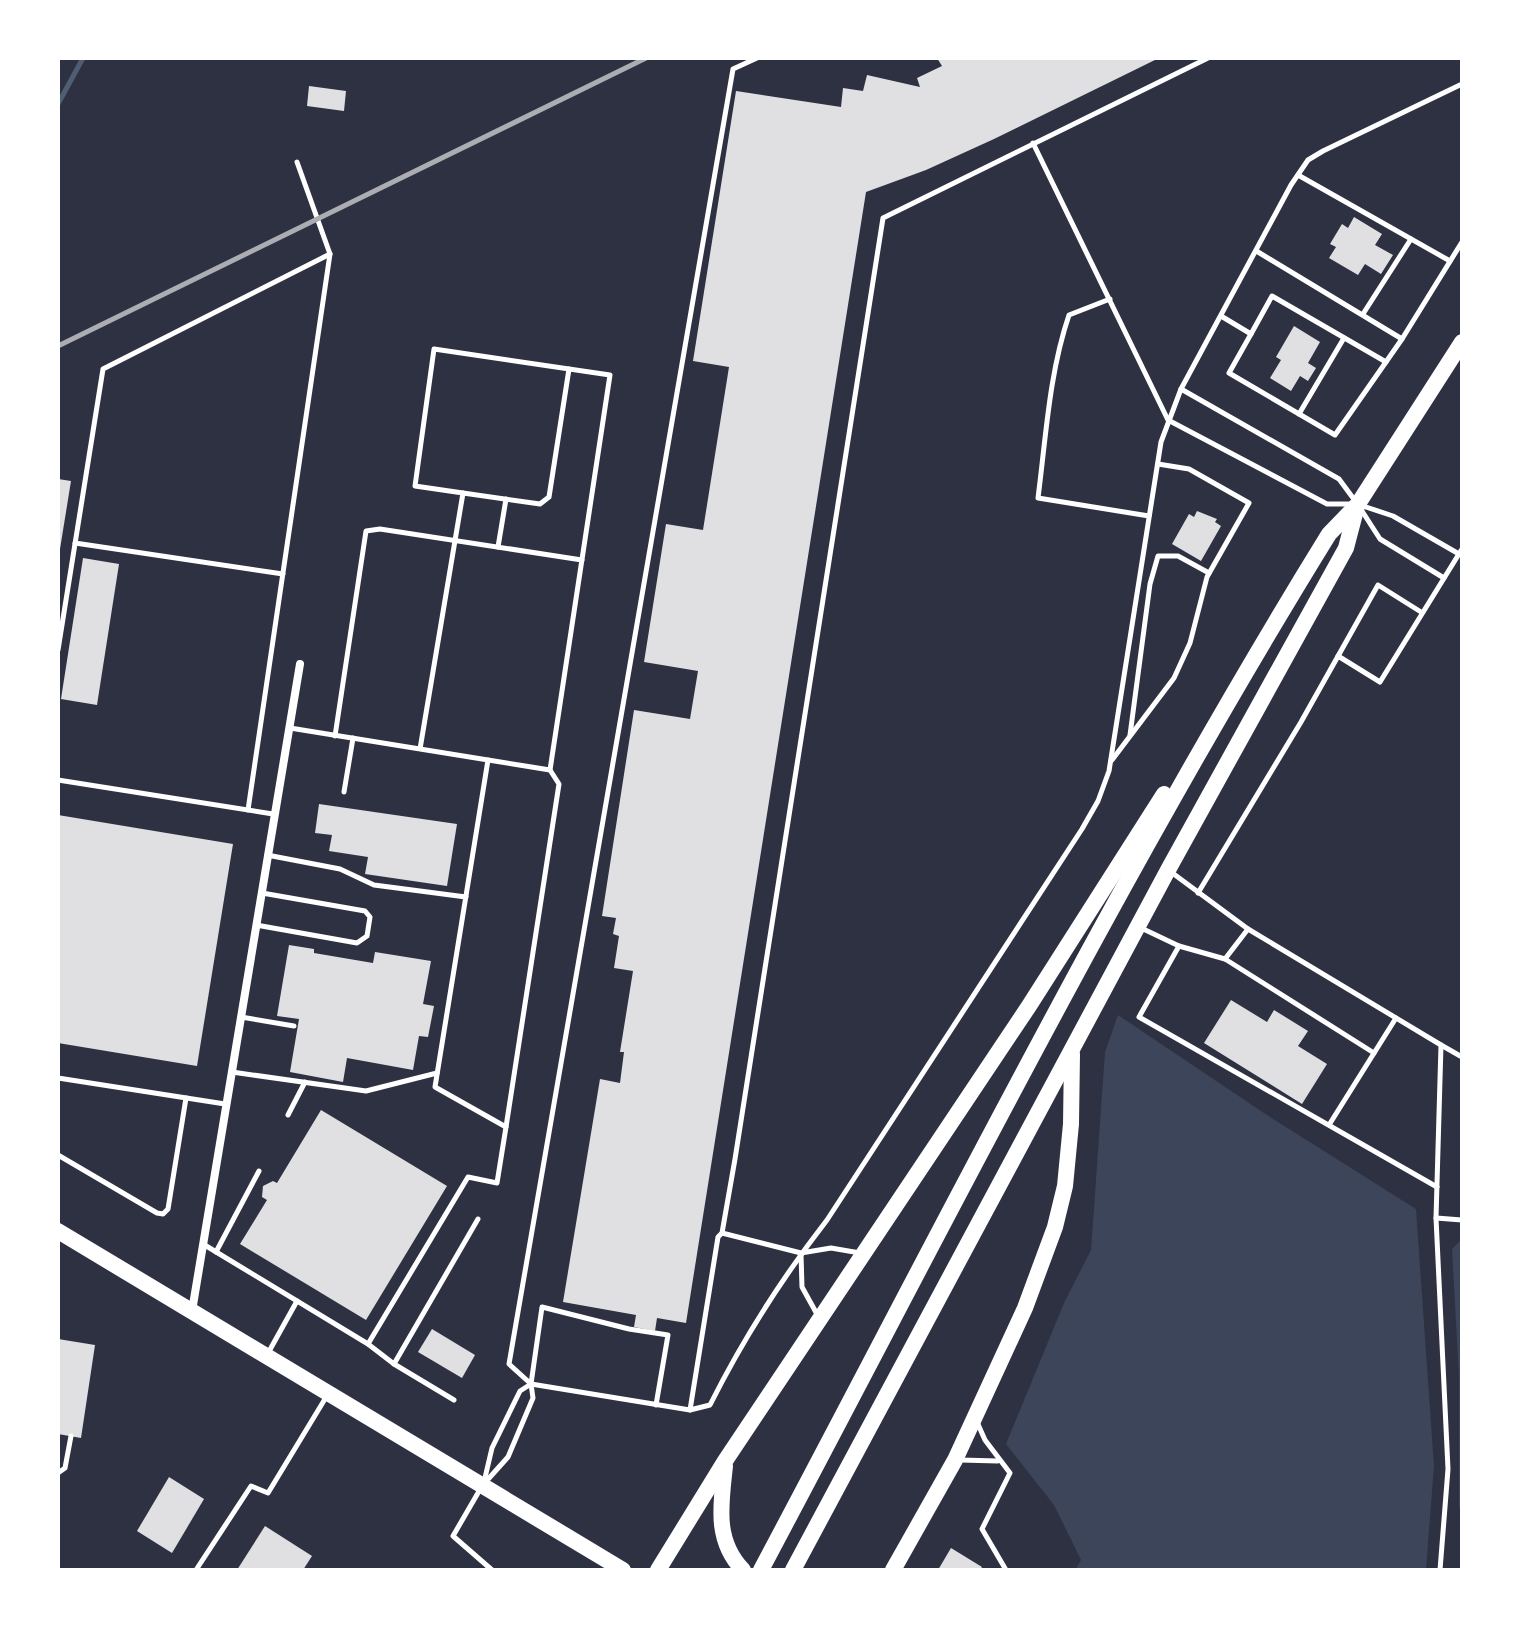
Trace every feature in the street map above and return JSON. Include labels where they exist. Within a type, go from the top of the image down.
[{"type":"main road","points":[[761,1570],[1044,1033],[1196,756],[1329,534],[1358,504],[1462,342]]},
{"type":"main road","points":[[796,1565],[1168,870],[1346,548],[1358,504]]},
{"type":"main road","points":[[658,1570],[725,1461],[1029,1006],[1163,796],[1196,756]]},
{"type":"main road","points":[[893,1570],[955,1460],[1025,1308],[1055,1227],[1065,1186],[1071,1124],[1072,1049]]},
{"type":"main road","points":[[58,1231],[623,1570]]},
{"type":"main road","points":[[725,1461],[720,1517],[730,1557],[743,1570]]},
{"type":"street","points":[[192,1311],[300,664]]},
{"type":"lane","points":[[757,58],[733,69],[509,1364],[531,1384],[690,1410],[710,1405],[737,1349],[801,1253],[827,1220],[1098,801],[1110,763],[1149,516],[1168,420],[1181,389],[1257,251],[1267,227],[1308,160],[1462,84]]},
{"type":"lane","points":[[690,1410],[883,218],[1208,58]]},
{"type":"lane","points":[[1033,143],[1168,420],[1327,504],[1358,504],[1393,516],[1460,552],[1380,682],[1338,656]]},
{"type":"lane","points":[[248,810],[330,254],[297,162]]},
{"type":"lane","points":[[1298,174],[1450,261]]},
{"type":"lane","points":[[1363,314],[1411,239]]},
{"type":"lane","points":[[1386,362],[1272,296],[1229,373],[1335,435],[1386,362],[1402,339],[1462,242]]},
{"type":"lane","points":[[1257,251],[1402,339]]},
{"type":"lane","points":[[58,650],[103,369],[330,254]]},
{"type":"lane","points":[[1110,299],[1069,315],[1060,342],[1038,498],[1149,516]]},
{"type":"lane","points":[[1221,316],[1251,334]]},
{"type":"lane","points":[[1299,414],[1344,338]]},
{"type":"lane","points":[[368,1344],[468,1177],[497,1183],[559,784],[550,770],[610,375],[434,349],[415,486],[540,504],[549,497],[569,369]]},
{"type":"lane","points":[[1181,389],[1339,479],[1380,539],[1444,578]]},
{"type":"lane","points":[[1110,763],[1174,678],[1190,643],[1209,573],[1249,503],[1189,469],[1158,464]]},
{"type":"lane","points":[[420,749],[463,493]]},
{"type":"lane","points":[[498,547],[506,499]]},
{"type":"lane","points":[[335,736],[366,531],[380,529],[582,560]]},
{"type":"lane","points":[[75,543],[283,574]]},
{"type":"lane","points":[[1130,736],[1147,600],[1158,556],[1178,556],[1209,573]]},
{"type":"lane","points":[[1198,893],[1301,722],[1378,585],[1421,612]]},
{"type":"lane","points":[[289,728],[550,770]]},
{"type":"lane","points":[[344,792],[353,738]]},
{"type":"lane","points":[[488,760],[435,1087],[506,1127]]},
{"type":"lane","points":[[58,780],[273,814]]},
{"type":"lane","points":[[266,855],[340,869],[374,885],[466,897]]},
{"type":"lane","points":[[1168,870],[1248,929],[1462,1057]]},
{"type":"lane","points":[[255,925],[357,943],[367,936],[370,917],[365,911],[260,893]]},
{"type":"lane","points":[[1138,927],[1179,946],[1225,959],[1374,1053]]},
{"type":"lane","points":[[1225,959],[1248,929]]},
{"type":"lane","points":[[1179,946],[1139,1017],[1437,1187]]},
{"type":"lane","points":[[240,1017],[294,1026]]},
{"type":"lane","points":[[1329,1125],[1396,1018]]},
{"type":"lane","points":[[1440,1570],[1448,1469],[1436,1218],[1441,1045]]},
{"type":"lane","points":[[231,1072],[366,1091],[437,1073]]},
{"type":"lane","points":[[58,1078],[225,1104]]},
{"type":"lane","points":[[288,1115],[305,1082]]},
{"type":"lane","points":[[58,1155],[163,1214],[168,1209],[186,1098]]},
{"type":"lane","points":[[216,1252],[259,1171]]},
{"type":"lane","points":[[1436,1218],[1462,1220]]},
{"type":"lane","points":[[394,1364],[478,1219]]},
{"type":"lane","points":[[720,1235],[801,1253],[831,1248],[865,1253]]},
{"type":"lane","points":[[203,1244],[454,1400]]},
{"type":"lane","points":[[801,1253],[802,1287],[820,1320]]},
{"type":"lane","points":[[267,1356],[297,1300]]},
{"type":"lane","points":[[492,1570],[453,1536],[482,1486],[508,1457],[533,1398],[531,1384],[542,1307],[629,1329],[668,1335],[656,1405]]},
{"type":"lane","points":[[482,1486],[492,1448],[520,1391],[531,1384]]},
{"type":"lane","points":[[196,1570],[251,1486],[268,1493],[329,1394]]},
{"type":"lane","points":[[975,1416],[985,1440],[1010,1473],[982,1529],[1006,1570]]},
{"type":"lane","points":[[58,1473],[65,1468],[71,1436]]},
{"type":"lane","points":[[955,1460],[999,1461]]},
{"type":"shaded area","points":[[1118,1015],[1267,1115],[1416,1209],[1434,1466],[1426,1570],[1075,1570],[1081,1560],[1054,1505],[1006,1444],[1064,1303],[1091,1250],[1105,1052]]},
{"type":"shaded area","points":[[1462,1239],[1462,1509],[1459,1508],[1459,1378],[1452,1249]]},
{"type":"building","points":[[937,58],[1159,58],[994,139],[926,170],[866,192],[686,1323],[657,1318],[655,1331],[634,1327],[636,1315],[563,1302],[600,1079],[620,1083],[624,1052],[620,1052],[633,971],[614,968],[619,936],[613,934],[616,918],[602,916],[634,710],[690,719],[698,671],[644,662],[666,524],[703,530],[729,367],[693,361],[736,91],[841,107],[843,88],[863,91],[867,75],[920,87],[917,78],[942,66]]},
{"type":"building","points":[[309,86],[346,91],[344,111],[307,106]]},
{"type":"building","points":[[1354,217],[1382,234],[1375,245],[1393,255],[1381,274],[1365,264],[1358,275],[1329,258],[1336,247],[1330,244],[1342,224],[1348,228]]},
{"type":"building","points":[[1294,326],[1320,342],[1308,363],[1316,368],[1308,381],[1300,376],[1291,391],[1270,378],[1281,360],[1276,357]]},
{"type":"building","points":[[58,479],[71,481],[60,549],[58,549]]},
{"type":"building","points":[[1197,511],[1217,519],[1215,522],[1221,526],[1201,561],[1172,544],[1189,514],[1194,517]]},
{"type":"building","points":[[83,558],[119,564],[97,705],[61,699]]},
{"type":"building","points":[[319,804],[457,824],[447,886],[365,874],[368,857],[329,851],[332,835],[315,833]]},
{"type":"building","points":[[58,815],[233,844],[197,1066],[58,1043]]},
{"type":"building","points":[[289,945],[314,949],[314,953],[373,963],[375,952],[431,961],[423,1004],[434,1006],[428,1037],[419,1036],[413,1070],[347,1058],[343,1082],[290,1072],[299,1019],[277,1016]]},
{"type":"building","points":[[1231,1000],[1267,1022],[1274,1010],[1308,1031],[1298,1046],[1327,1064],[1302,1104],[1204,1043]]},
{"type":"building","points":[[321,1110],[447,1186],[366,1320],[240,1244],[267,1200],[262,1197],[263,1186],[273,1181],[277,1183]]},
{"type":"building","points":[[432,1329],[475,1355],[462,1378],[418,1352]]},
{"type":"building","points":[[58,1339],[95,1345],[81,1438],[58,1434]]},
{"type":"building","points":[[169,1477],[204,1499],[172,1553],[137,1531]]},
{"type":"building","points":[[265,1526],[312,1556],[303,1570],[237,1570]]},
{"type":"building","points":[[951,1548],[982,1567],[980,1570],[938,1570]]},
{"type":"waterway","points":[[58,104],[83,58]]},
{"type":"railway","points":[[58,346],[646,58]]}]
